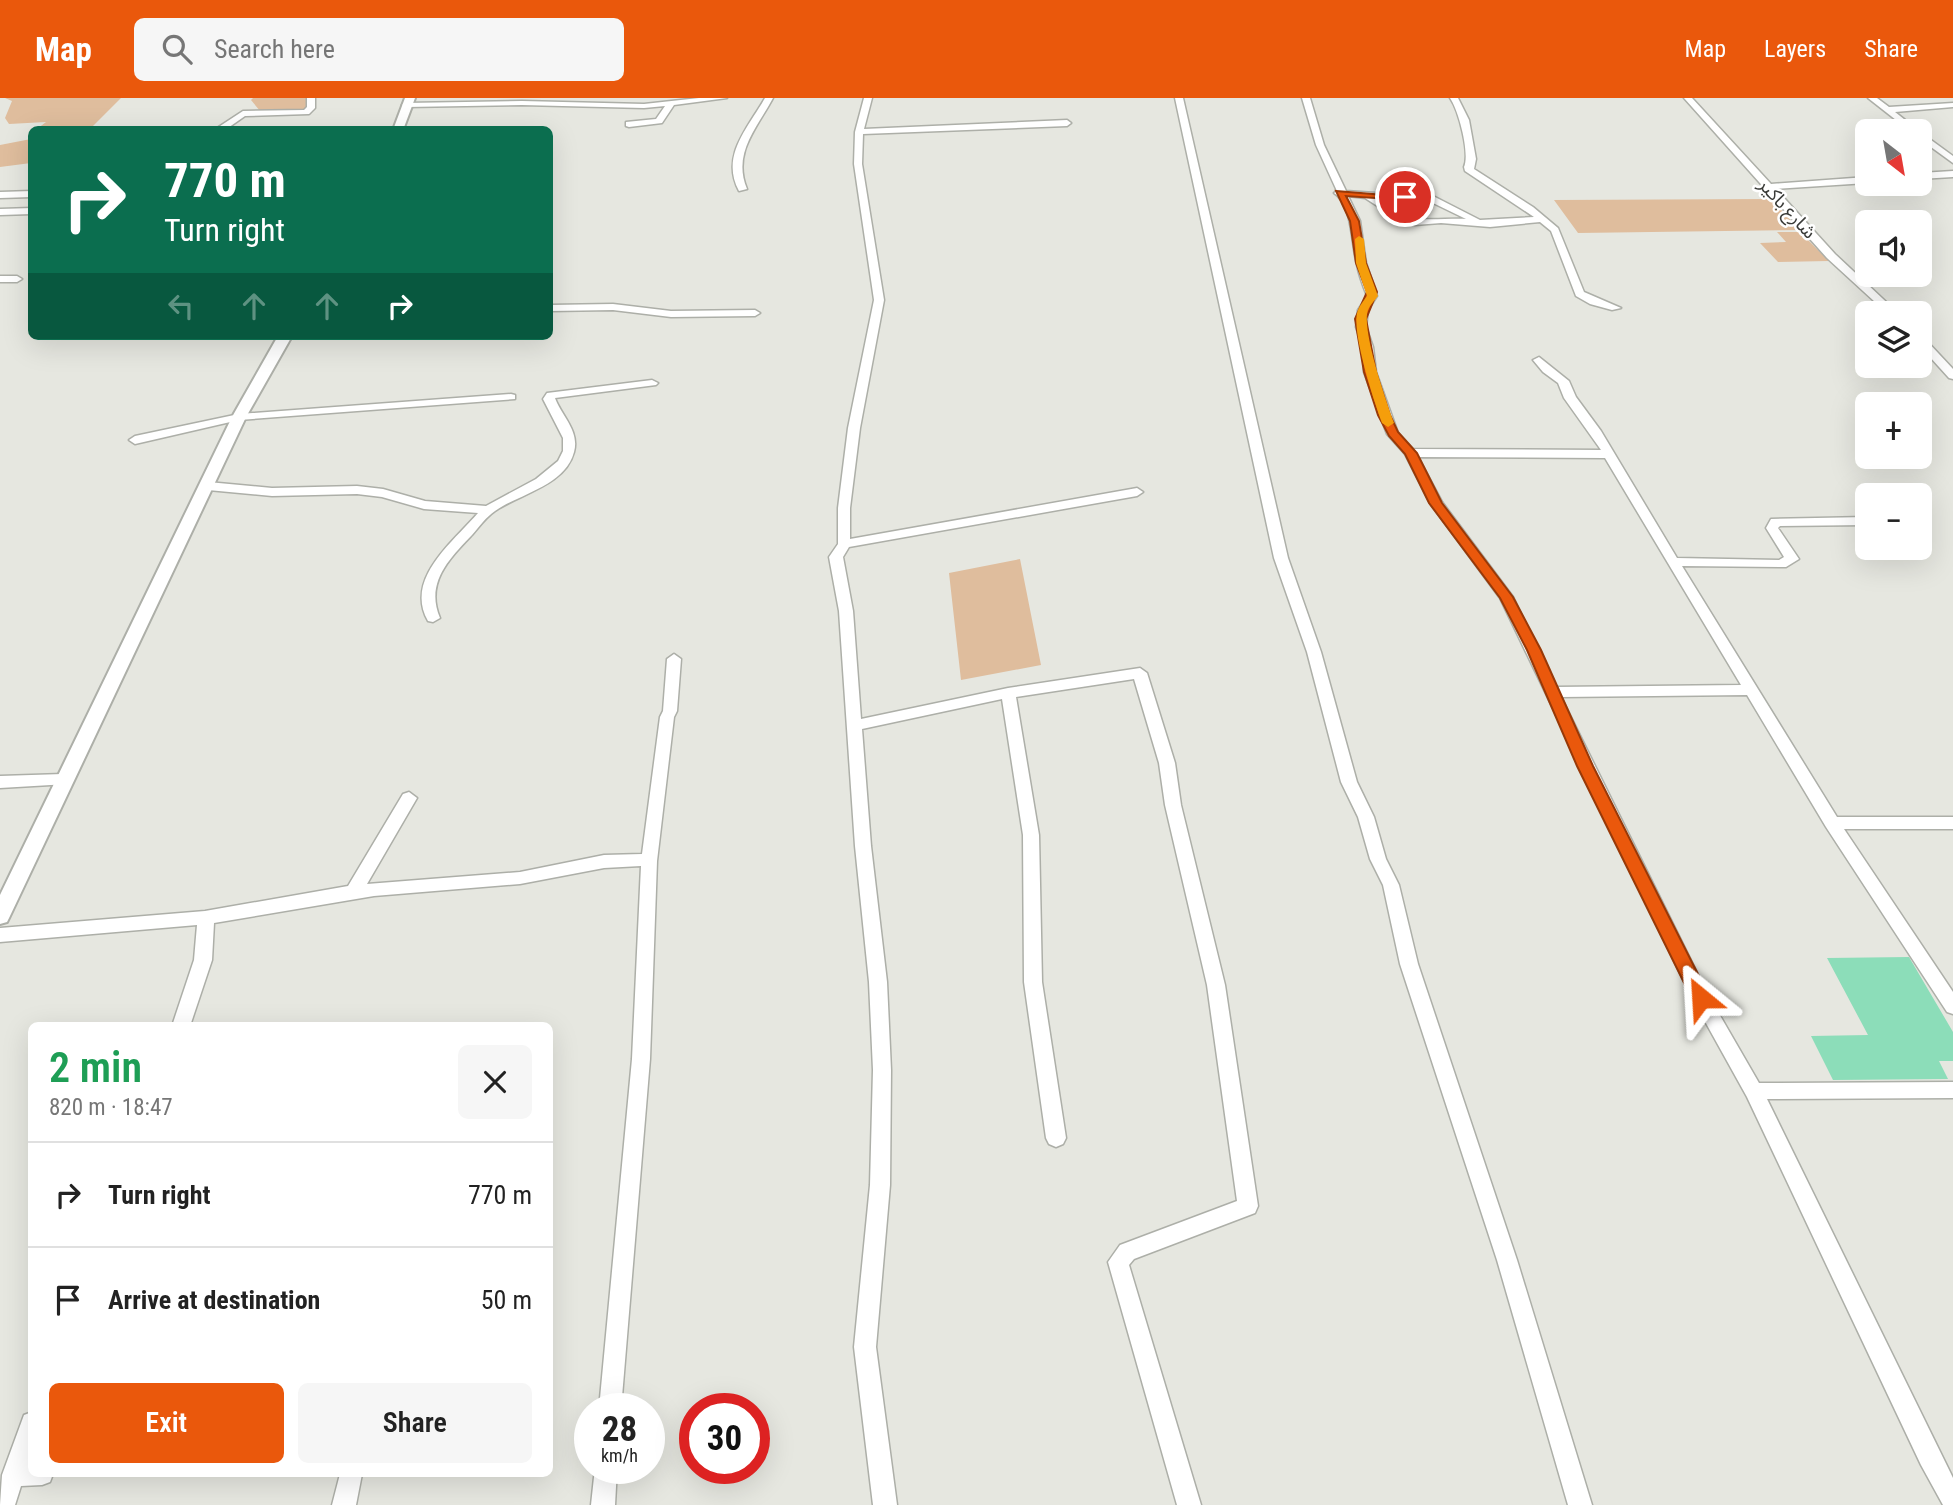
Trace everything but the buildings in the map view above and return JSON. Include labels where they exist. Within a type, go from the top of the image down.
[{"type":"street","points":[[224,126],[243,114],[306,112],[311,108],[311,98]]},
{"type":"street","points":[[399,126],[408,102],[670,105],[723,98]]},
{"type":"street","points":[[742,189],[735,174],[736,159],[742,141],[761,115],[769,98]]},
{"type":"street","points":[[868,98],[859,132],[858,164],[879,300],[852,441],[844,508],[844,544],[836,556],[846,611],[863,846],[878,982],[882,1070],[880,1185],[864,1347],[885,1505]]},
{"type":"street","points":[[1179,98],[1281,558],[1314,652],[1349,782],[1366,817],[1378,859],[1391,885],[1417,991],[1507,1260],[1580,1505]]},
{"type":"street","points":[[1306,98],[1339,193],[1355,221],[1361,263],[1372,292],[1360,319],[1370,372],[1393,434],[1410,453],[1436,503],[1506,597],[1701,998],[1754,1091],[1929,1457],[1953,1501]]},
{"type":"street","points":[[1454,98],[1465,114],[1466,147],[1472,159],[1468,167],[1470,171],[1541,219],[1558,234],[1580,294],[1594,302],[1616,308]]},
{"type":"street","name":"شارع باكير","points":[[1688,98],[1773,187],[1831,256],[1880,301]]},
{"type":"street","points":[[1872,98],[1899,119]]},
{"type":"street","points":[[629,124],[659,121],[670,105]]},
{"type":"street","points":[[1887,110],[1953,105]]},
{"type":"street","points":[[859,132],[1067,123]]},
{"type":"street","points":[[1932,143],[1949,155]]},
{"type":"street","points":[[1932,175],[1953,174]]},
{"type":"street","points":[[1773,187],[1855,181]]},
{"type":"street","points":[[1339,193],[1435,200],[1484,224]]},
{"type":"street","points":[[0,195],[28,194]]},
{"type":"street","points":[[1367,195],[1399,216],[1415,222],[1441,220],[1484,224],[1541,219]]},
{"type":"street","points":[[0,212],[28,211]]},
{"type":"street","points":[[0,279],[17,279]]},
{"type":"street","points":[[553,308],[613,307],[671,314],[755,313]]},
{"type":"street","points":[[0,916],[239,417],[283,340]]},
{"type":"street","points":[[1932,353],[1953,376]]},
{"type":"street","points":[[1539,360],[1547,370],[1563,381],[1570,398],[1609,454],[1832,823],[1953,1007]]},
{"type":"street","points":[[433,618],[426,608],[426,588],[445,559],[488,510],[554,474],[564,464],[569,454],[569,438],[549,399],[551,395],[652,383]]},
{"type":"street","points":[[135,440],[239,417],[511,397]]},
{"type":"street","points":[[1410,453],[1609,454]]},
{"type":"street","points":[[208,486],[272,492],[357,489],[383,493],[424,505],[488,510]]},
{"type":"street","points":[[844,544],[1137,492]]},
{"type":"street","points":[[1673,562],[1781,564],[1792,559],[1772,527],[1776,522],[1855,521]]},
{"type":"street","points":[[611,1393],[641,1059],[649,860],[667,717],[670,711],[674,659]]},
{"type":"street","points":[[855,724],[1008,694],[1140,673],[1167,764],[1172,805],[1216,985],[1248,1206],[1127,1252],[1118,1262],[1189,1505]]},
{"type":"street","points":[[1551,692],[1751,690]]},
{"type":"street","points":[[1008,694],[1031,835],[1033,982],[1056,1138]]},
{"type":"street","points":[[0,782],[64,780]]},
{"type":"street","points":[[353,892],[409,798]]},
{"type":"street","points":[[1832,823],[1953,823]]},
{"type":"street","points":[[0,934],[205,918],[389,886],[500,881],[599,863],[649,860]]},
{"type":"street","points":[[182,1022],[205,962],[205,918]]},
{"type":"street","points":[[1754,1091],[1953,1090]]},
{"type":"street","points":[[3,1505],[28,1434]]},
{"type":"street","points":[[13,1475],[28,1474]]},
{"type":"street","points":[[344,1505],[350,1477]]},
{"type":"street","points":[[603,1505],[605,1484]]},
{"type":"shaded area","points":[[5,98],[121,98],[93,126],[41,126],[46,122],[9,124],[5,118],[12,101]]},
{"type":"shaded area","points":[[308,98],[310,110],[260,111],[251,100]]},
{"type":"shaded area","points":[[28,140],[28,163],[0,167],[0,145]]},
{"type":"shaded area","points":[[1771,199],[1800,230],[1578,233],[1554,200]]},
{"type":"shaded area","points":[[1777,232],[1800,232],[1829,261],[1778,262],[1760,243],[1786,242]]},
{"type":"shaded area","points":[[1020,559],[1041,665],[961,680],[949,573]]},
{"type":"shaded area","points":[[1909,957],[1953,1032],[1953,1061],[1939,1061],[1948,1079],[1833,1080],[1811,1036],[1868,1035],[1827,958]]},
{"type":"slow traffic","points":[[1359,239],[1363,272],[1373,296],[1363,310],[1361,327],[1368,346],[1370,372],[1388,423]]},
{"type":"route","points":[[1405,197],[1339,193],[1355,221],[1363,272],[1373,296],[1360,319],[1368,346],[1370,372],[1384,415],[1393,434],[1410,453],[1436,503],[1506,597],[1534,650],[1585,766],[1701,998]]}]
